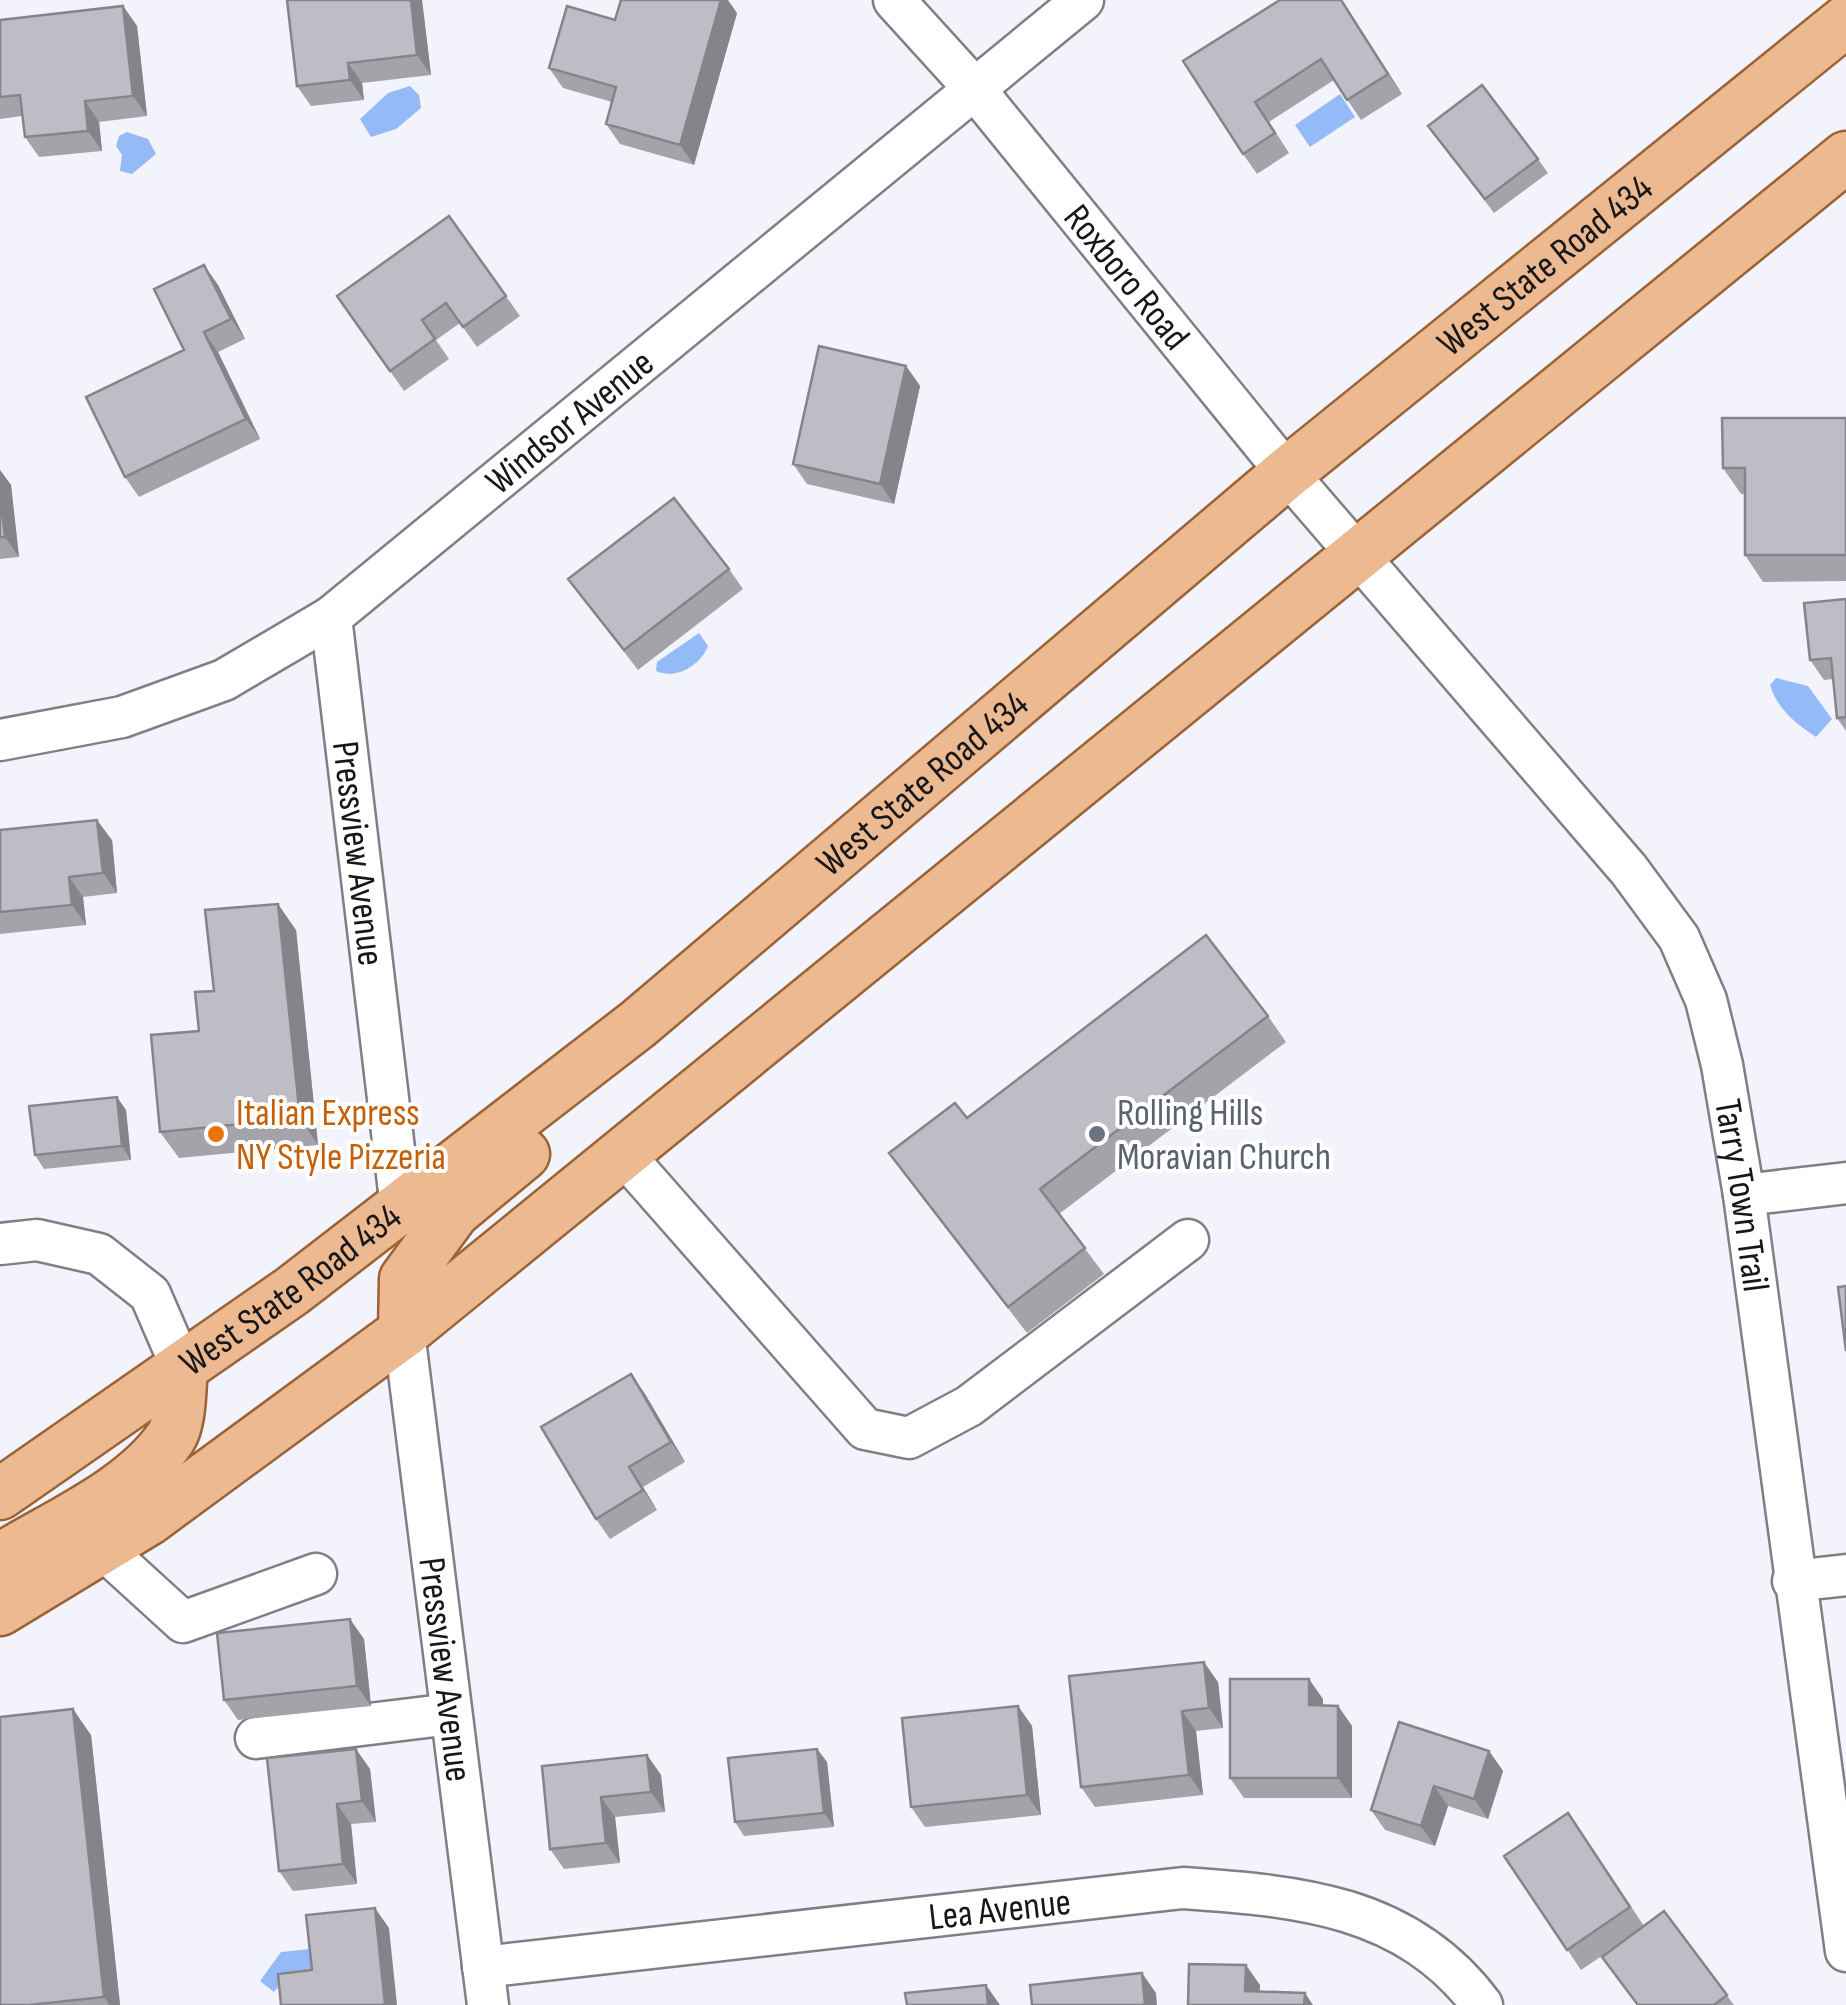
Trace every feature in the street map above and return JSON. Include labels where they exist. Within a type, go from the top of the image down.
[{"type":"main road","name":"West State Road 434","points":[[0,1494],[182,1368],[400,1208],[638,1024],[1287,473],[1833,31]]},
{"type":"main road","points":[[0,1610],[103,1549],[404,1332],[1846,156]]},
{"type":"main road","points":[[404,1332],[405,1279],[454,1212],[590,1100],[638,1024]]},
{"type":"main road","points":[[0,1559],[115,1488],[148,1462],[174,1434],[182,1368]]},
{"type":"street","name":"Roxboro Road","points":[[894,0],[973,86],[1287,473],[1360,556]]},
{"type":"street","name":"Windsor Avenue","points":[[0,740],[122,717],[224,680],[331,617],[973,86],[1083,0]]},
{"type":"street","name":"Tarry Town Trail","points":[[1360,556],[1630,870],[1679,938],[1706,1000],[1722,1065],[1744,1195],[1793,1581],[1846,1951]]},
{"type":"street","name":"Pressview Avenue","points":[[331,617],[400,1208]]},
{"type":"street","points":[[623,1154],[865,1429],[909,1438],[969,1406],[1188,1240]]},
{"type":"street","points":[[1744,1195],[1846,1182]]},
{"type":"street","points":[[0,1244],[37,1240],[99,1254],[150,1294],[182,1368]]},
{"type":"street","name":"Pressview Avenue","points":[[404,1332],[486,1986]]},
{"type":"street","points":[[103,1549],[183,1622],[316,1574]]},
{"type":"street","points":[[1793,1581],[1846,1576]]},
{"type":"street","points":[[256,1738],[451,1714]]},
{"type":"street","name":"Lea Avenue","points":[[486,1986],[1182,1888],[1288,1895],[1375,1918],[1432,1954],[1482,2005]]},
{"type":"water","points":[[410,86],[419,95],[421,108],[396,129],[371,137],[360,119],[388,93]]},
{"type":"water","points":[[1340,94],[1355,117],[1310,147],[1295,125]]},
{"type":"water","points":[[127,132],[148,139],[156,154],[132,174],[120,171],[122,155],[116,146],[119,136]]},
{"type":"water","points":[[699,633],[708,646],[693,665],[671,674],[656,671],[657,662]]},
{"type":"water","points":[[1776,678],[1808,686],[1832,719],[1816,737],[1794,721],[1778,702],[1770,685]]},
{"type":"water","points":[[310,1949],[313,1971],[289,1974],[274,1992],[260,1981],[281,1952]]},
{"type":"building","points":[[287,0],[411,0],[417,55],[348,63],[350,80],[297,86]]},
{"type":"building","points":[[621,0],[721,0],[680,145],[606,124],[616,87],[549,68],[567,6],[615,20]]},
{"type":"building","points":[[1280,0],[1341,0],[1388,74],[1347,100],[1321,59],[1255,102],[1275,133],[1243,154],[1183,61]]},
{"type":"building","points":[[123,6],[133,96],[85,101],[88,131],[25,137],[20,95],[0,97],[0,20]]},
{"type":"building","points":[[1482,85],[1538,159],[1485,199],[1428,126]]},
{"type":"building","points":[[449,216],[506,296],[463,327],[446,303],[422,320],[435,339],[390,371],[337,296]]},
{"type":"building","points":[[204,265],[231,319],[204,332],[246,419],[125,477],[86,397],[184,350],[154,289]]},
{"type":"building","points":[[819,346],[906,366],[880,484],[793,464]]},
{"type":"building","points":[[1722,418],[1846,418],[1846,555],[1745,555],[1745,468],[1723,468]]},
{"type":"building","points":[[0,493],[5,537],[0,537]]},
{"type":"building","points":[[674,498],[729,569],[624,650],[568,579]]},
{"type":"building","points":[[1846,599],[1846,717],[1837,718],[1831,658],[1810,660],[1804,603]]},
{"type":"building","points":[[97,820],[103,873],[69,877],[72,905],[0,912],[0,830]]},
{"type":"building","points":[[278,904],[300,1118],[160,1132],[151,1035],[199,1031],[195,992],[214,991],[205,910]]},
{"type":"building","points":[[1206,935],[1268,1016],[1040,1189],[1085,1248],[1008,1307],[889,1153],[955,1103],[967,1118]]},
{"type":"building","points":[[117,1097],[122,1146],[35,1155],[29,1106]]},
{"type":"building","points":[[1846,1286],[1846,1351],[1838,1287]]},
{"type":"building","points":[[631,1374],[671,1442],[629,1467],[643,1490],[596,1519],[541,1427]]},
{"type":"building","points":[[350,1619],[357,1686],[224,1700],[217,1633]]},
{"type":"building","points":[[1204,1662],[1209,1708],[1182,1711],[1189,1775],[1081,1787],[1069,1676]]},
{"type":"building","points":[[1230,1679],[1309,1679],[1309,1705],[1338,1706],[1338,1778],[1230,1778]]},
{"type":"building","points":[[1018,1706],[1027,1795],[911,1807],[902,1718]]},
{"type":"building","points":[[73,1709],[104,1997],[0,2005],[0,1717]]},
{"type":"building","points":[[1399,1722],[1489,1751],[1474,1799],[1434,1786],[1421,1826],[1371,1810]]},
{"type":"building","points":[[356,1749],[362,1801],[337,1804],[343,1864],[279,1871],[267,1758]]},
{"type":"building","points":[[817,1749],[824,1813],[735,1822],[728,1758]]},
{"type":"building","points":[[647,1755],[651,1792],[601,1797],[606,1843],[550,1849],[542,1766]]},
{"type":"building","points":[[1568,1813],[1630,1907],[1567,1950],[1504,1856]]},
{"type":"building","points":[[375,1908],[385,2005],[281,2005],[278,1974],[312,1970],[306,1915]]},
{"type":"building","points":[[1664,1911],[1727,1995],[1714,2005],[1638,2005],[1602,1957]]},
{"type":"building","points":[[1189,1964],[1246,1965],[1245,1991],[1305,1993],[1304,2005],[1188,2005]]},
{"type":"building","points":[[1142,1973],[1145,2005],[1032,2005],[1030,1985]]},
{"type":"building","points":[[986,1985],[988,2005],[907,2005],[905,1993]]},
{"type":"place","name":"Italian Express NY Style Pizzeria","points":[[216,1134]]},
{"type":"place","name":"Rolling Hills Moravian Church","points":[[1097,1134]]}]
